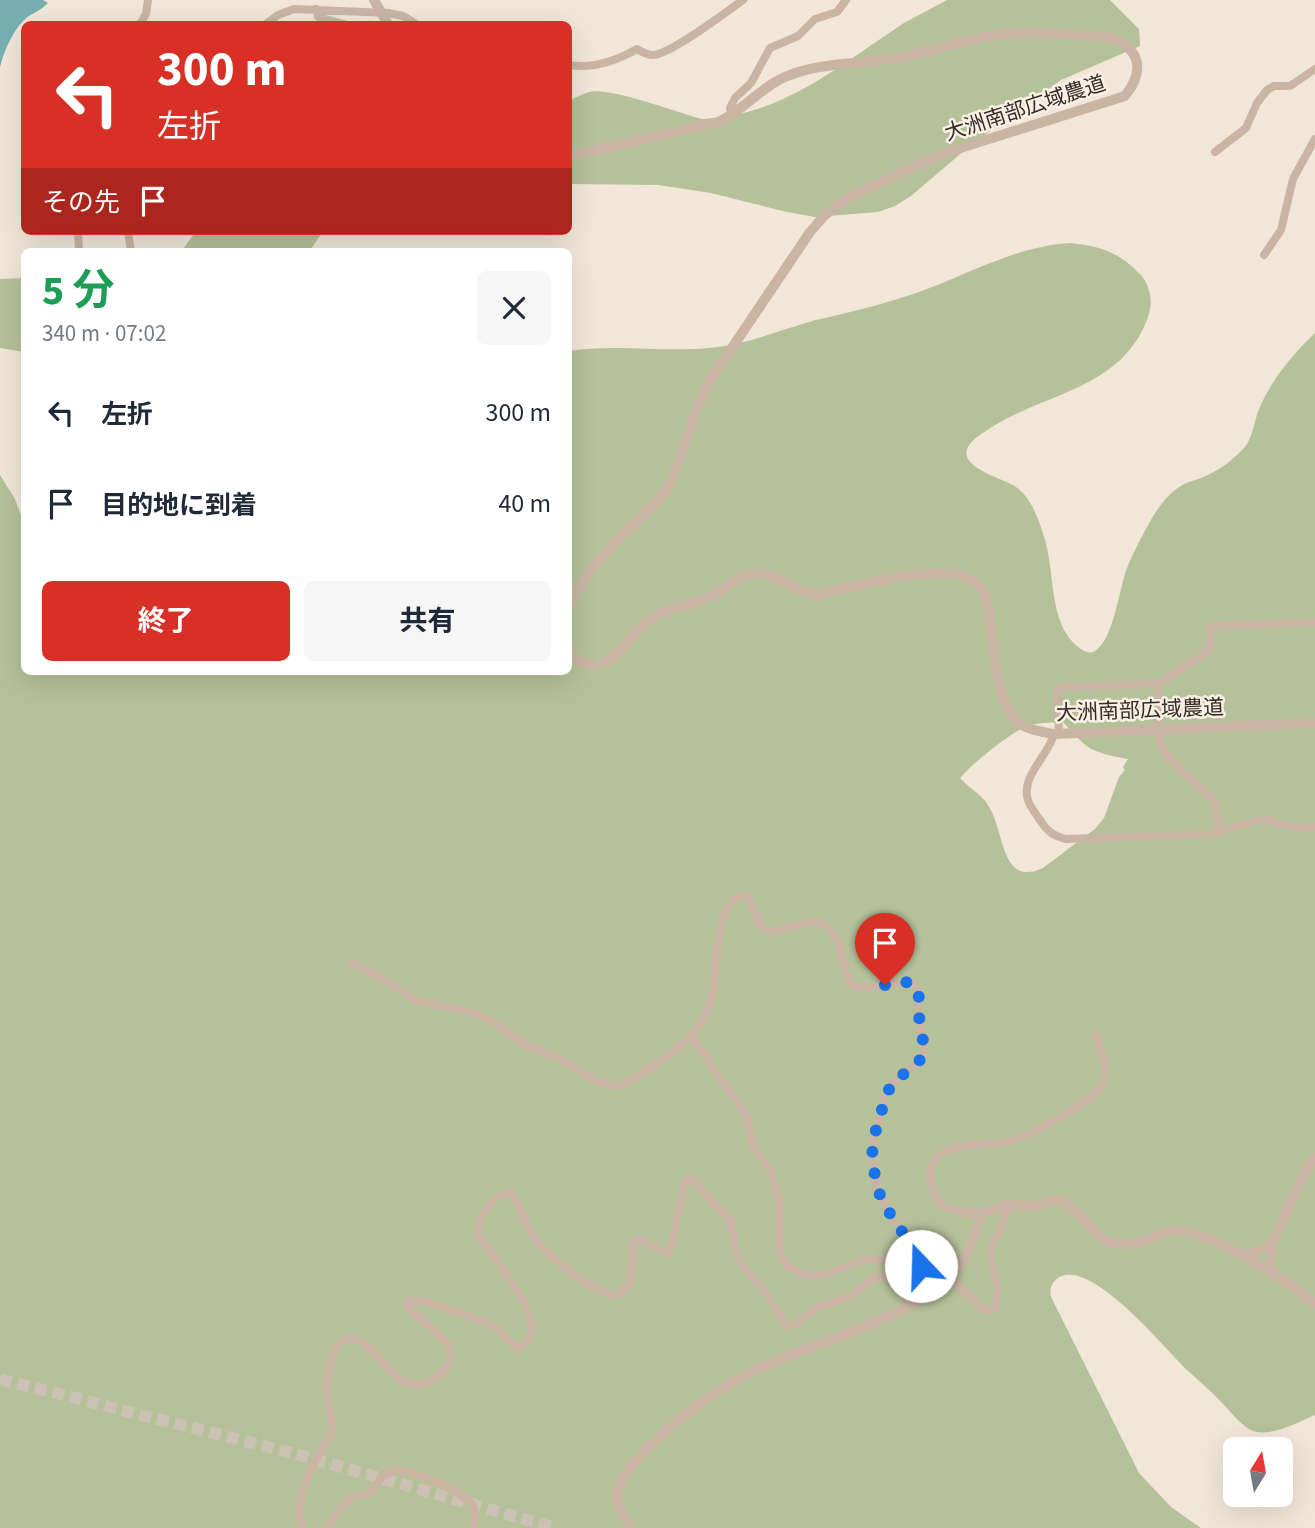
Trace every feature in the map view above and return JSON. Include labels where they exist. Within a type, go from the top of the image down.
[{"type":"street","points":[[142,21],[148,0]]},
{"type":"street","points":[[374,0],[386,21]]},
{"type":"street","points":[[572,66],[580,67],[602,63],[621,58],[638,49],[644,54],[659,53],[704,29],[743,0]]},
{"type":"street","points":[[732,116],[730,108],[735,98],[751,83],[770,48],[798,36],[815,19],[837,12],[846,0]]},
{"type":"street","points":[[316,9],[318,17],[333,21]]},
{"type":"street","points":[[270,21],[284,11],[316,9],[403,16],[411,21]]},
{"type":"street","name":"大洲南部広域農道","points":[[572,155],[704,127],[732,116],[772,84],[789,75],[817,68],[893,58],[984,37],[1008,34],[1110,37],[1123,42],[1133,52],[1137,63],[1137,77],[1125,96],[951,151],[848,198],[824,215],[709,382],[670,485],[654,505],[610,548],[583,580],[572,599]]},
{"type":"street","points":[[1215,152],[1246,128],[1257,103],[1267,90],[1274,86],[1295,84],[1315,69]]},
{"type":"street","points":[[1264,255],[1281,230],[1293,179],[1315,140]]},
{"type":"street","name":"大洲南部広域農道","points":[[572,658],[582,663],[597,664],[612,658],[646,622],[659,614],[702,600],[749,575],[775,577],[803,593],[815,595],[919,574],[953,574],[967,577],[984,592],[999,677],[1009,711],[1021,724],[1039,732],[1057,734],[1315,723]]},
{"type":"street","points":[[1315,622],[1209,626],[1210,648],[1207,652],[1158,684],[1060,687],[1057,694],[1057,734],[1027,786],[1027,800],[1045,827],[1054,836],[1066,839],[1219,833],[1254,821],[1268,820],[1300,828],[1315,827]]},
{"type":"street","points":[[1158,684],[1162,747],[1213,799],[1219,833]]},
{"type":"street","points":[[351,962],[416,1001],[472,1012],[494,1022],[524,1044],[563,1060],[599,1083],[622,1085],[691,1036],[704,1019],[711,1003],[715,952],[722,920],[729,905],[741,895],[748,896],[758,922],[769,932],[809,922],[829,929],[837,937],[846,975],[854,986],[862,988],[908,982],[919,992],[918,1010],[924,1047],[919,1062],[892,1083],[886,1096],[874,1137],[872,1155],[875,1176],[880,1195],[894,1221],[920,1255],[940,1266],[988,1312],[996,1306],[998,1290],[990,1252],[1010,1205]]},
{"type":"street","points":[[1096,1034],[1106,1072],[1100,1090],[1080,1105],[1023,1138],[942,1153],[934,1162],[930,1173],[935,1196],[950,1209],[981,1215],[1010,1205],[1035,1206],[1059,1200],[1067,1203],[1106,1241],[1119,1245],[1130,1245],[1169,1231],[1181,1230],[1242,1254],[1315,1304]]},
{"type":"street","points":[[691,1036],[746,1115],[753,1144],[772,1174],[780,1203],[780,1255],[787,1266],[807,1276],[828,1274],[860,1261],[904,1260],[920,1255]]},
{"type":"street","points":[[1275,1275],[1270,1264],[1272,1244],[1304,1174],[1315,1158]]},
{"type":"street","points":[[302,1528],[298,1514],[303,1490],[333,1430],[334,1421],[327,1394],[328,1374],[335,1348],[341,1342],[361,1341],[387,1368],[406,1382],[420,1386],[431,1382],[447,1367],[451,1353],[448,1344],[407,1306],[410,1301],[439,1306],[498,1328],[514,1346],[523,1346],[532,1333],[532,1323],[517,1291],[478,1234],[481,1217],[504,1192],[510,1193],[517,1201],[533,1236],[560,1265],[584,1281],[618,1294],[628,1288],[633,1244],[639,1240],[658,1251],[667,1253],[671,1250],[684,1184],[693,1180],[731,1220],[735,1249],[741,1265],[766,1293],[786,1326],[795,1324],[818,1307],[850,1297],[873,1278],[884,1277],[901,1283],[921,1266],[931,1262]]},
{"type":"street","points":[[631,1528],[619,1508],[617,1495],[620,1485],[635,1461],[659,1437],[689,1412],[735,1381],[917,1301],[950,1277],[975,1240],[981,1215]]},
{"type":"street","points":[[1242,1254],[1255,1253],[1272,1244]]},
{"type":"street","points":[[327,1528],[351,1498],[370,1493],[380,1478],[404,1469],[449,1489],[468,1501],[476,1516],[474,1528]]},
{"type":"green space","points":[[947,0],[1110,0],[1139,29],[1140,46],[1061,80],[972,144],[911,196],[878,212],[815,217],[711,193],[658,185],[572,184],[572,100],[579,96],[599,91],[644,101],[702,119],[731,116],[784,99],[809,86],[904,23]]},
{"type":"green space","points":[[193,235],[320,235],[312,248],[184,248]]},
{"type":"green space","points":[[1071,243],[1095,247],[1116,255],[1144,279],[1151,304],[1143,329],[1130,349],[1114,365],[1096,378],[992,427],[973,441],[966,454],[975,467],[1016,487],[1030,503],[1040,523],[1048,551],[1054,597],[1063,627],[1070,639],[1086,652],[1095,651],[1107,636],[1128,565],[1158,509],[1178,488],[1207,476],[1229,462],[1244,448],[1259,409],[1276,378],[1315,333],[1315,1415],[1273,1431],[1256,1432],[1249,1429],[1111,1295],[1076,1276],[1062,1276],[1052,1285],[1051,1297],[1139,1473],[1171,1507],[1201,1528],[0,1528],[0,475],[15,499],[21,516],[21,675],[572,675],[572,351],[611,348],[697,349],[739,343],[906,296],[1031,249]],"holes":[[[1063,722],[1097,752],[1128,759],[1104,818],[1096,828],[1043,868],[1029,872],[1019,870],[1011,863],[1006,853],[988,805],[960,778],[1009,736],[1039,723]]]},
{"type":"green space","points":[[21,278],[21,352],[0,348],[0,279]]},
{"type":"water","points":[[0,0],[43,0],[48,3],[21,21],[9,42],[0,67]]},
{"type":"tunnel","points":[[0,1379],[292,1453],[556,1528]]},
{"type":"route","points":[[885,985],[908,982],[919,992],[918,1010],[924,1047],[919,1062],[892,1083],[874,1137],[872,1155],[880,1195],[894,1221],[920,1255],[931,1262],[921,1266]]}]
